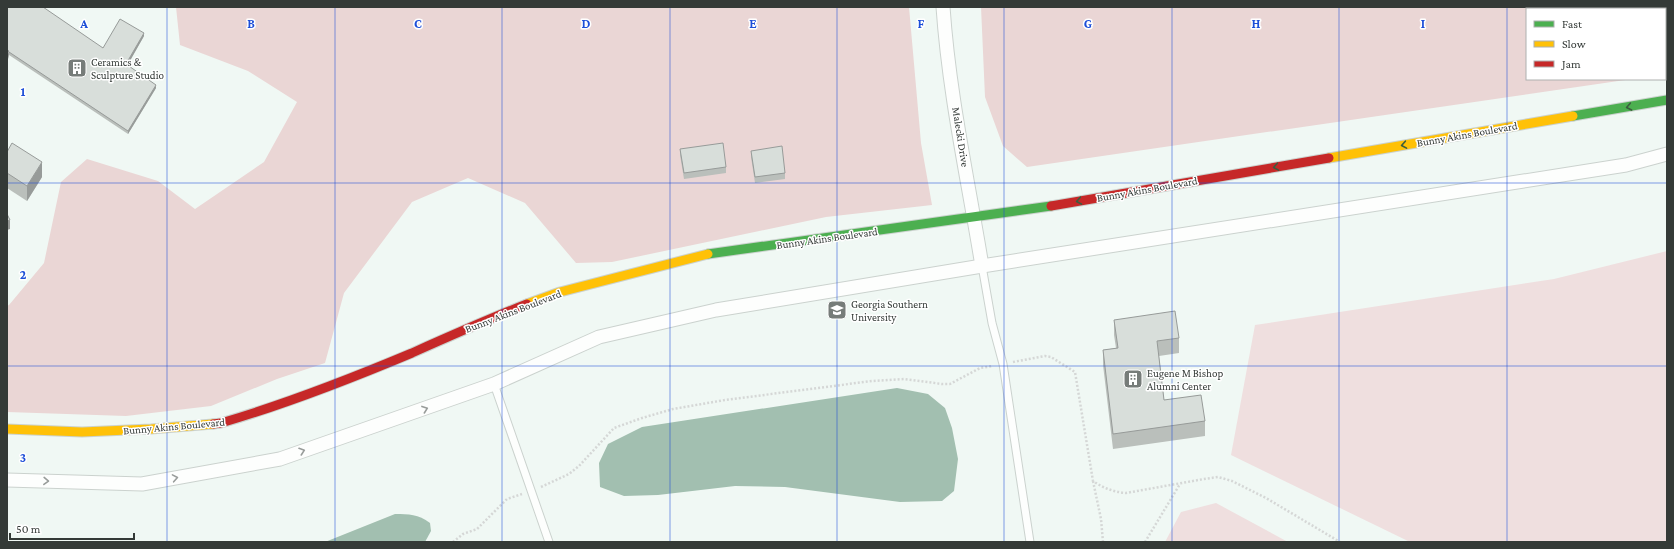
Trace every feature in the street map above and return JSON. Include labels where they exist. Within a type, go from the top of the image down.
[{"type":"street","name":"Malecki Drive","points":[[943,7],[956,109],[982,266]]},
{"type":"street","name":"Bunny Akins Boulevard","points":[[7,429],[82,432],[151,429],[221,423],[278,405],[411,353],[488,319],[560,292],[708,254],[1050,206],[1667,100]]},
{"type":"street","points":[[7,480],[142,484],[280,459],[494,384],[599,337],[716,310],[982,266],[1618,167],[1667,154]]},
{"type":"lane","points":[[982,266],[992,323],[1003,364],[1030,542]]},
{"type":"lane","points":[[494,384],[549,542]]},
{"type":"path","points":[[453,542],[463,534],[477,529],[492,516],[499,506],[507,499],[569,474],[579,466],[614,428],[642,418],[673,409],[725,400],[872,381],[904,380],[950,384],[980,368],[1044,356],[1051,357],[1075,372],[1093,481],[1101,519],[1103,542]]},
{"type":"path","points":[[1093,481],[1101,487],[1126,493],[1218,477],[1232,481],[1266,498],[1340,542]]},
{"type":"path","points":[[1145,542],[1181,483]]},
{"type":"shaded area","points":[[176,7],[909,7],[921,143],[932,205],[826,217],[612,262],[576,263],[525,203],[468,178],[412,202],[344,293],[325,363],[277,379],[211,406],[126,416],[7,412],[7,306],[44,263],[61,182],[87,159],[158,181],[195,209],[264,162],[297,102],[248,71],[180,45]]},
{"type":"shaded area","points":[[981,7],[1667,7],[1667,68],[1666,8],[1526,8],[1526,80],[1625,80],[1027,167],[1003,146],[985,97]]},
{"type":"shaded area","points":[[1667,251],[1667,542],[1410,542],[1231,455],[1255,325],[1554,279]]},
{"type":"shaded area","points":[[897,388],[928,394],[945,408],[952,428],[958,459],[954,491],[942,501],[900,502],[785,487],[735,486],[658,495],[624,496],[600,487],[599,463],[608,444],[642,427]]},
{"type":"shaded area","points":[[1216,503],[1288,542],[1165,542],[1181,512]]},
{"type":"shaded area","points":[[395,514],[413,515],[430,523],[431,531],[425,542],[325,542]]},
{"type":"building","name":"Ceramics & Sculpture Studio","points":[[7,7],[43,7],[103,48],[120,19],[144,33],[126,64],[156,85],[128,131],[9,52],[7,61],[7,53],[9,51],[7,50]]},
{"type":"building","points":[[12,143],[42,162],[27,186],[7,173],[7,152]]},
{"type":"building","points":[[723,143],[726,167],[684,173],[680,149]]},
{"type":"building","points":[[782,146],[785,173],[755,177],[751,151]]},
{"type":"building","points":[[7,214],[10,220],[7,221]]},
{"type":"building","name":"Eugene M Bishop Alumni Center","points":[[1175,311],[1179,338],[1157,341],[1164,400],[1201,395],[1205,421],[1113,434],[1103,350],[1118,348],[1114,320]]},
{"type":"traffic: fast","points":[[1573,116],[1667,100]]},
{"type":"traffic: fast","points":[[708,254],[1051,206]]},
{"type":"traffic: slow","points":[[1329,158],[1573,116]]},
{"type":"traffic: slow","points":[[527,304],[560,292],[708,254]]},
{"type":"traffic: slow","points":[[7,429],[82,432],[151,429],[213,424]]},
{"type":"traffic: jam","points":[[1051,206],[1329,158]]},
{"type":"traffic: jam","points":[[213,424],[270,408],[341,382],[527,304]]},
{"type":"place","name":"Ceramics & Sculpture Studio","points":[[77,68]]},
{"type":"place","name":"Georgia Southern University","points":[[837,310]]},
{"type":"place","name":"Eugene M Bishop Alumni Center","points":[[1133,379]]}]
